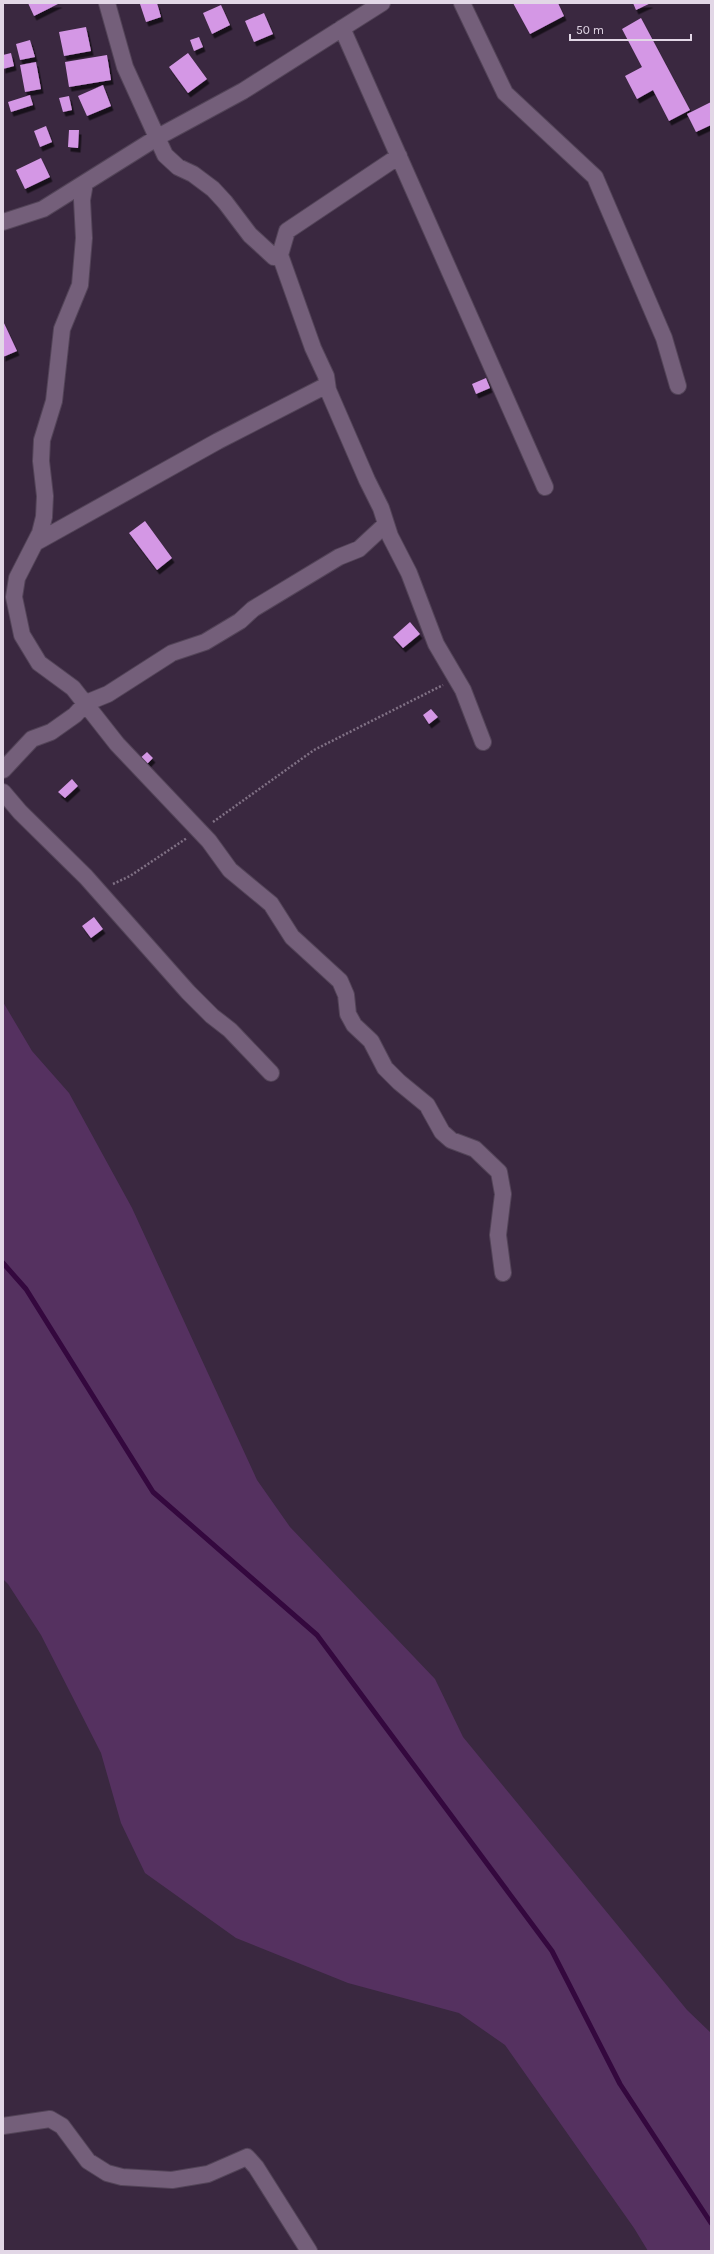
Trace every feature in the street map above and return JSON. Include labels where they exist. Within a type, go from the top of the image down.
[{"type":"street","points":[[107,3],[125,67],[165,155],[178,166],[193,174],[213,189],[225,202],[250,235],[274,257],[280,255]]},
{"type":"street","points":[[3,222],[43,209],[158,137],[243,91],[382,3]]},
{"type":"street","points":[[462,3],[505,93],[595,177],[664,338],[678,386]]},
{"type":"street","points":[[342,28],[545,487]]},
{"type":"street","points":[[399,156],[287,231],[280,255],[313,348],[326,376],[328,385],[367,480],[381,508],[390,536],[409,573],[436,644],[463,690],[484,742]]},
{"type":"street","points":[[86,183],[82,200],[84,238],[80,285],[62,329],[54,401],[42,440],[41,461],[45,496],[44,517],[35,543],[17,578],[14,597],[22,635],[39,662],[73,688],[117,744],[209,841],[230,870],[271,904],[292,937],[340,981],[346,995],[348,1014],[354,1025],[371,1041],[385,1068],[399,1082],[427,1105],[442,1132],[451,1140],[475,1149],[492,1163],[499,1172],[503,1194],[498,1235],[503,1273]]},
{"type":"street","points":[[35,543],[218,441],[328,385]]},
{"type":"street","points":[[3,770],[32,739],[51,732],[75,715],[86,703],[108,694],[172,653],[205,642],[240,621],[253,609],[339,557],[359,549],[386,524]]},
{"type":"street","points":[[3,792],[20,812],[98,891],[188,992],[212,1016],[230,1030],[271,1073]]},
{"type":"street","points":[[3,2126],[50,2119],[62,2126],[88,2161],[107,2173],[122,2177],[172,2180],[208,2174],[247,2157],[256,2167],[309,2251]]},
{"type":"path","points":[[98,891],[130,876],[199,831],[314,750],[456,678]]},
{"type":"shaded area","points":[[3,1002],[32,1051],[69,1093],[132,1208],[257,1480],[290,1527],[435,1679],[463,1737],[687,2010],[711,2033],[711,2251],[648,2251],[634,2228],[505,2045],[459,2013],[348,1983],[236,1938],[145,1873],[121,1823],[101,1753],[41,1635],[8,1584],[3,1579]]},
{"type":"building","points":[[28,3],[60,3],[34,16]]},
{"type":"building","points":[[157,3],[161,17],[146,22],[140,4]]},
{"type":"building","points":[[513,3],[558,3],[564,16],[530,34]]},
{"type":"building","points":[[633,3],[651,3],[636,10]]},
{"type":"building","points":[[221,5],[230,25],[212,34],[203,13]]},
{"type":"building","points":[[264,13],[273,34],[254,42],[245,21]]},
{"type":"building","points":[[641,18],[690,110],[669,121],[653,90],[637,99],[625,76],[642,67],[622,29]]},
{"type":"building","points":[[86,27],[91,51],[64,56],[59,32]]},
{"type":"building","points":[[199,37],[203,47],[194,51],[190,40]]},
{"type":"building","points":[[30,40],[35,57],[20,60],[16,44]]},
{"type":"building","points":[[11,53],[14,66],[3,69],[3,55]]},
{"type":"building","points":[[188,53],[207,79],[188,93],[169,67]]},
{"type":"building","points":[[107,55],[111,80],[69,87],[65,62]]},
{"type":"building","points":[[36,62],[41,89],[25,92],[20,65]]},
{"type":"building","points":[[103,85],[111,106],[87,116],[78,96]]},
{"type":"building","points":[[30,95],[33,105],[11,112],[8,102]]},
{"type":"building","points":[[69,96],[72,110],[63,112],[59,98]]},
{"type":"building","points":[[711,102],[711,125],[696,132],[687,114]]},
{"type":"building","points":[[46,126],[52,142],[40,147],[34,131]]},
{"type":"building","points":[[69,130],[79,130],[78,148],[68,147]]},
{"type":"building","points":[[41,158],[50,177],[25,189],[16,170]]},
{"type":"building","points":[[3,321],[17,351],[3,357]]},
{"type":"building","points":[[486,378],[490,388],[476,394],[472,384]]},
{"type":"building","points":[[145,521],[172,558],[157,570],[129,533]]},
{"type":"building","points":[[410,622],[420,634],[403,648],[393,637]]},
{"type":"building","points":[[431,709],[438,717],[429,724],[423,715]]},
{"type":"building","points":[[147,752],[153,758],[145,766],[138,760]]},
{"type":"building","points":[[72,779],[78,786],[65,798],[58,792]]},
{"type":"building","points":[[94,917],[103,929],[91,938],[82,926]]},
{"type":"waterway","points":[[3,1263],[26,1289],[153,1492],[317,1635],[552,1951],[620,2084],[711,2223]]}]
